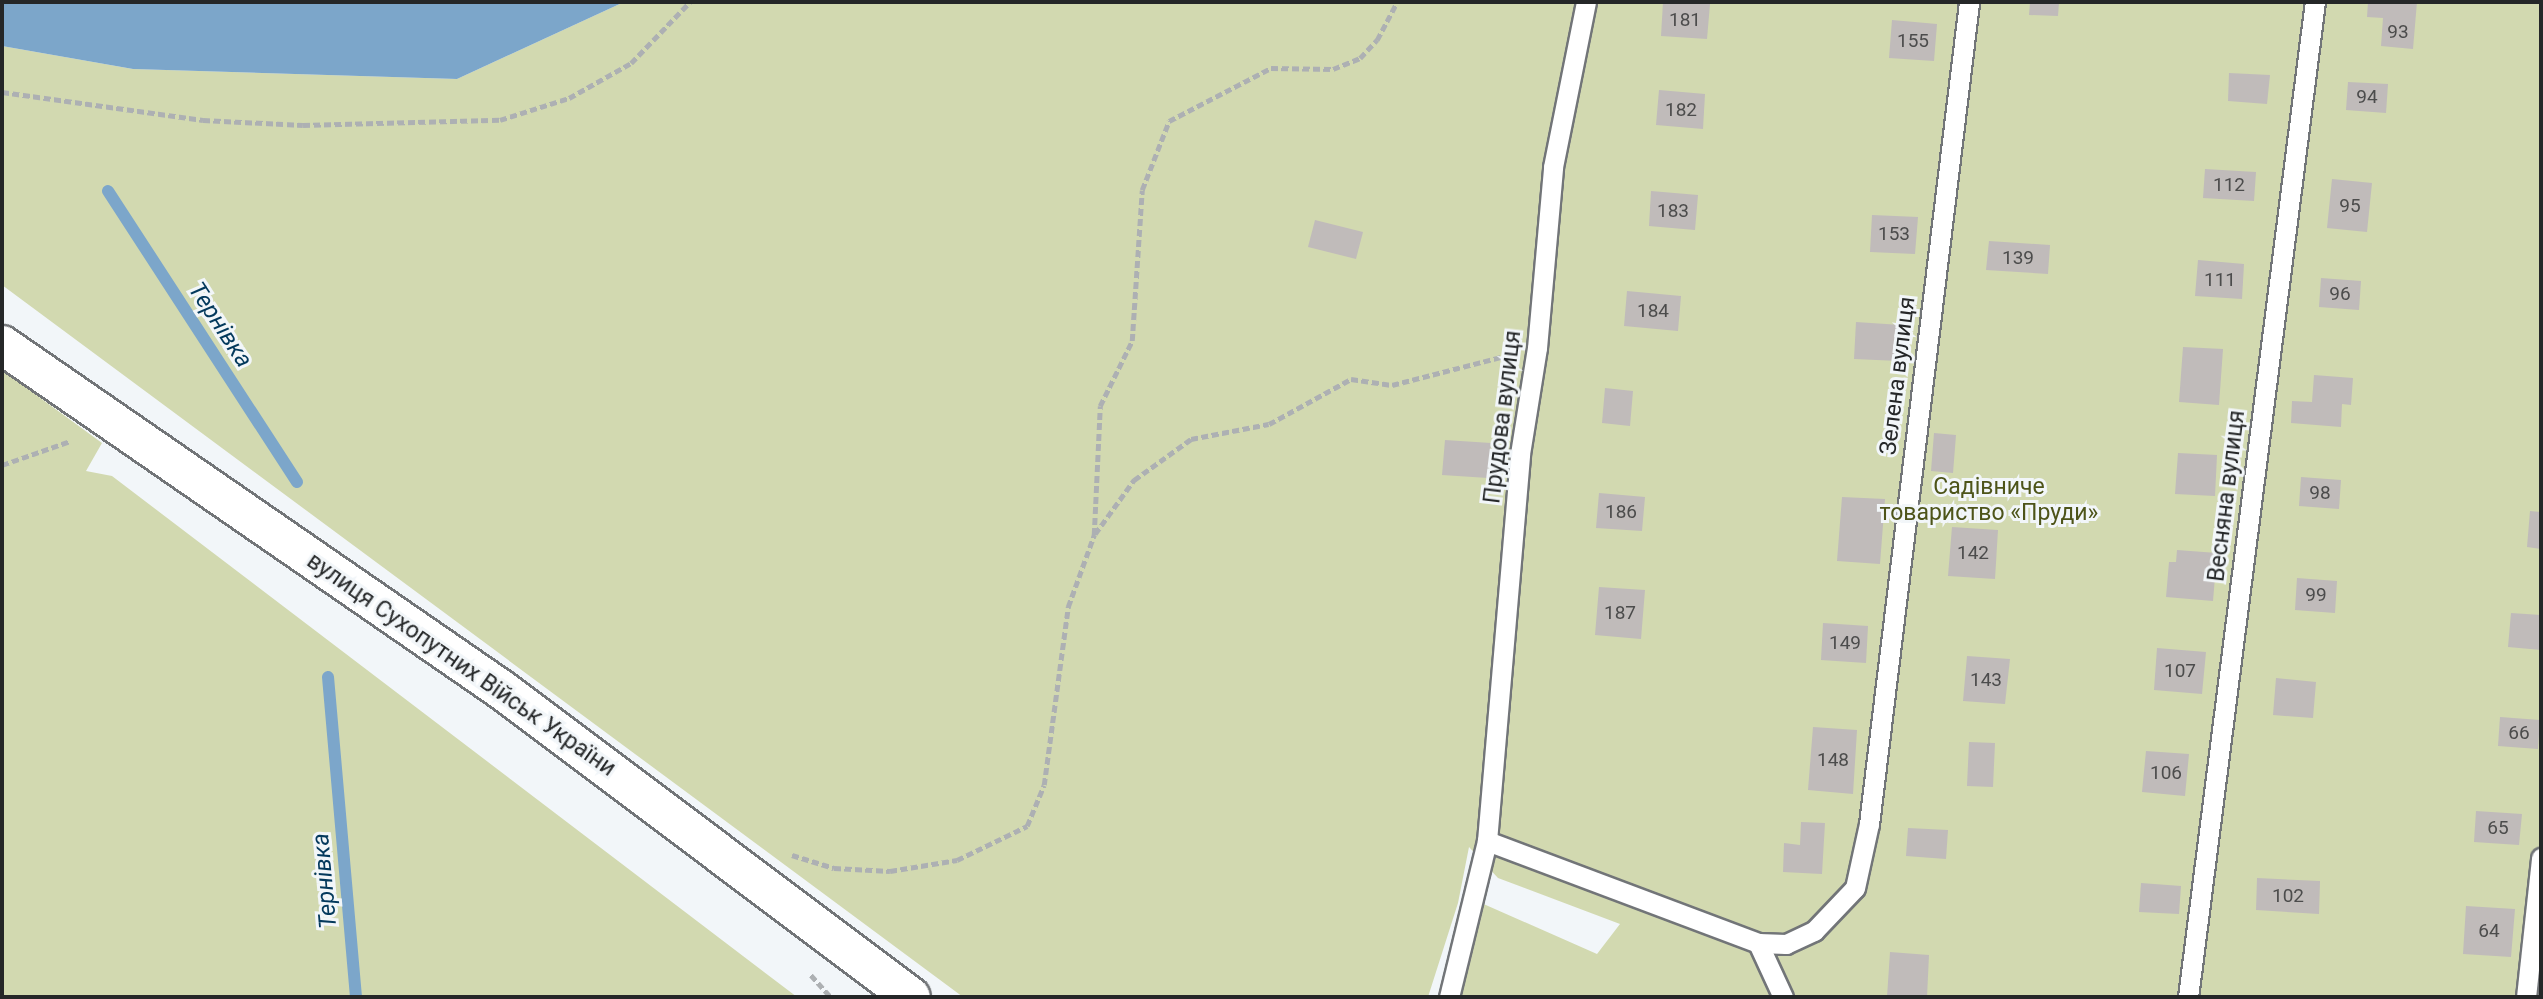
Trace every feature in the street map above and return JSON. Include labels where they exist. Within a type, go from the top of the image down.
[{"type":"street","name":"вулиця Сухопутних Військ України","points":[[2,345],[109,422],[502,690],[911,997]]},
{"type":"lane","name":"Прудова вулиця","points":[[1448,997],[1487,841],[1520,454],[1537,348],[1553,167],[1586,2]]},
{"type":"lane","name":"Зелена вулиця","points":[[1758,943],[1786,944],[1814,932],[1855,888],[1869,824],[1969,2]]},
{"type":"lane","name":"Весняна вулиця","points":[[2188,997],[2315,2]]},
{"type":"lane","points":[[1487,841],[1758,943],[1783,997]]},
{"type":"lane","points":[[2526,997],[2541,858]]},
{"type":"path","points":[[2,92],[203,120],[303,125],[500,120],[569,98],[631,63],[690,2]]},
{"type":"path","points":[[1094,535],[1100,406],[1132,341],[1142,190],[1169,121],[1271,68],[1333,69],[1360,58],[1377,40],[1397,2]]},
{"type":"path","points":[[744,871],[789,854],[834,868],[890,871],[944,862],[1027,826],[1044,785],[1068,607],[1094,535],[1134,480],[1191,439],[1269,424],[1351,379],[1392,385],[1537,348]]},
{"type":"path","points":[[2,464],[89,435],[109,422]]},
{"type":"green space","name":"Садівниче товариство «Пруди»","points":[[624,2],[2541,2],[2541,997],[1459,997],[1479,902],[1597,954],[1620,924],[1498,878],[1469,847],[1458,903],[1428,997],[963,997],[2,285],[2,46],[133,69],[457,79]]},
{"type":"green space","points":[[2,370],[102,443],[86,471],[112,476],[797,997],[2,997]]},
{"type":"water","points":[[2,2],[624,2],[457,79],[133,69],[2,46]]},
{"type":"building","points":[[1663,2],[1710,4],[1707,39],[1661,36]]},
{"type":"building","points":[[2030,2],[2059,2],[2058,16],[2029,15]]},
{"type":"building","points":[[2368,2],[2417,2],[2413,49],[2381,46],[2383,18],[2367,17]]},
{"type":"building","points":[[1892,20],[1937,24],[1934,61],[1889,58]]},
{"type":"building","points":[[2229,73],[2270,75],[2267,104],[2228,101]]},
{"type":"building","points":[[2348,82],[2388,84],[2386,113],[2346,110]]},
{"type":"building","points":[[1659,90],[1705,94],[1703,129],[1656,125]]},
{"type":"building","points":[[2205,169],[2256,172],[2254,201],[2203,198]]},
{"type":"building","points":[[2332,179],[2372,183],[2367,232],[2327,228]]},
{"type":"building","points":[[1651,191],[1698,195],[1695,230],[1649,226]]},
{"type":"building","points":[[1872,215],[1918,217],[1915,254],[1870,252]]},
{"type":"building","points":[[1315,220],[1363,232],[1356,259],[1308,247]]},
{"type":"building","points":[[1989,241],[2050,245],[2048,274],[1986,270]]},
{"type":"building","points":[[2198,260],[2244,264],[2242,299],[2195,296]]},
{"type":"building","points":[[2321,278],[2361,281],[2359,310],[2319,307]]},
{"type":"building","points":[[1627,291],[1681,296],[1678,331],[1624,326]]},
{"type":"building","points":[[1856,322],[1901,325],[1899,361],[1854,359]]},
{"type":"building","points":[[2183,347],[2223,349],[2219,405],[2179,402]]},
{"type":"building","points":[[2314,375],[2353,378],[2351,405],[2342,404],[2341,427],[2291,423],[2292,401],[2312,402]]},
{"type":"building","points":[[1605,388],[1633,391],[1630,426],[1602,423]]},
{"type":"building","points":[[1934,433],[1956,435],[1953,473],[1931,471]]},
{"type":"building","points":[[1445,440],[1491,443],[1488,478],[1442,475]]},
{"type":"building","points":[[2178,453],[2217,455],[2215,496],[2175,494]]},
{"type":"building","points":[[2301,477],[2341,480],[2339,509],[2299,506]]},
{"type":"building","points":[[1599,493],[1645,497],[1642,531],[1596,528]]},
{"type":"building","points":[[1842,497],[1885,499],[1880,564],[1837,561]]},
{"type":"building","points":[[2530,511],[2541,512],[2541,549],[2527,547]]},
{"type":"building","points":[[1952,527],[1998,530],[1995,579],[1948,576]]},
{"type":"building","points":[[2177,550],[2217,553],[2213,601],[2166,597],[2169,562],[2176,562]]},
{"type":"building","points":[[2297,578],[2337,581],[2335,613],[2295,610]]},
{"type":"building","points":[[1599,587],[1645,590],[1641,639],[1595,635]]},
{"type":"building","points":[[2511,613],[2541,615],[2541,650],[2508,647]]},
{"type":"building","points":[[1823,623],[1868,626],[1866,663],[1821,660]]},
{"type":"building","points":[[2157,648],[2206,652],[2202,694],[2154,690]]},
{"type":"building","points":[[1967,656],[2010,659],[2005,704],[1963,701]]},
{"type":"building","points":[[2276,678],[2316,682],[2313,718],[2273,715]]},
{"type":"building","points":[[2500,717],[2540,720],[2538,749],[2498,746]]},
{"type":"building","points":[[1813,727],[1857,730],[1853,794],[1808,790]]},
{"type":"building","points":[[1969,742],[1995,743],[1993,787],[1967,786]]},
{"type":"building","points":[[2146,751],[2189,754],[2185,796],[2142,792]]},
{"type":"building","points":[[2476,811],[2522,814],[2519,845],[2474,842]]},
{"type":"building","points":[[1801,822],[1825,823],[1822,874],[1783,872],[1784,843],[1800,845]]},
{"type":"building","points":[[1908,828],[1948,830],[1946,859],[1906,856]]},
{"type":"building","points":[[2257,878],[2320,881],[2319,914],[2256,910]]},
{"type":"building","points":[[2141,883],[2181,886],[2179,914],[2139,912]]},
{"type":"building","points":[[2466,906],[2515,909],[2511,957],[2463,954]]},
{"type":"building","points":[[1890,952],[1929,955],[1927,997],[1887,997]]},
{"type":"waterway","name":"Тернівка","points":[[108,191],[297,482]]},
{"type":"waterway","name":"Тернівка","points":[[328,677],[356,997]]}]
